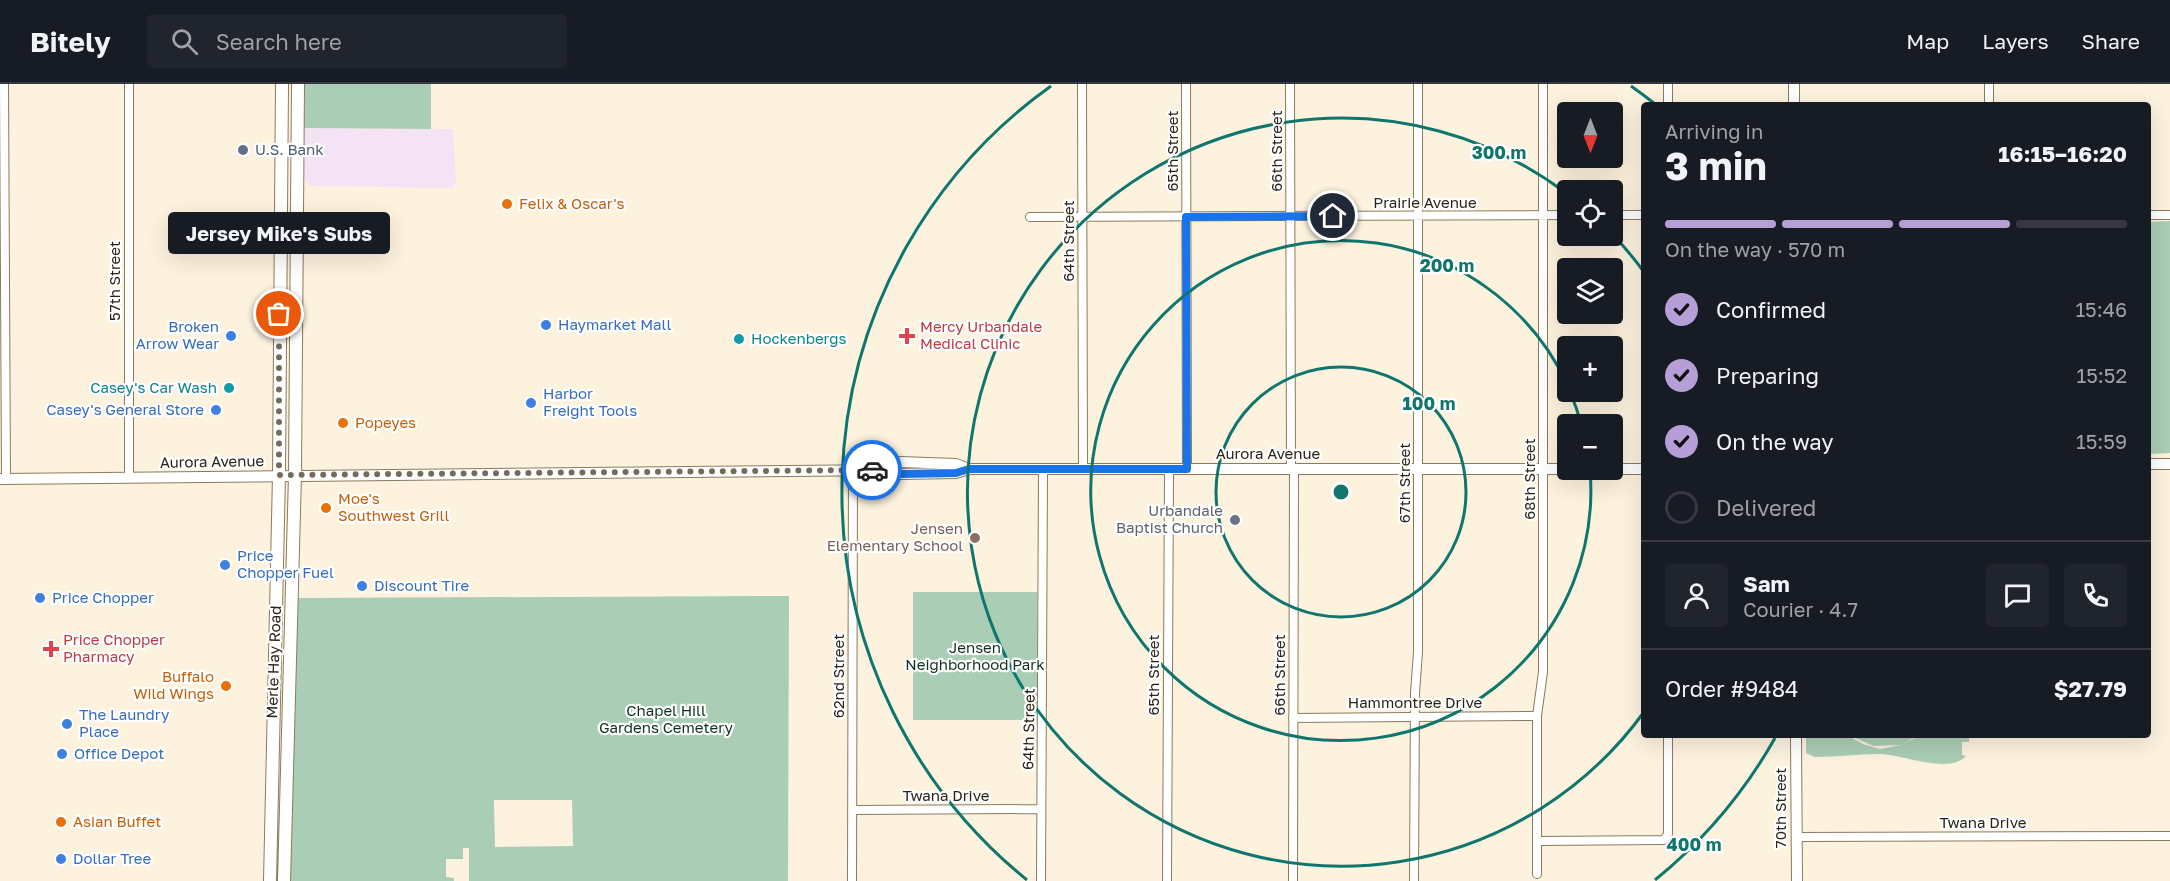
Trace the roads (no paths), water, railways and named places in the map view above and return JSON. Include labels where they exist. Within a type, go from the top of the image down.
[{"type":"main road","name":"Merle Hay Road","points":[[270,881],[279,475],[282,84]]},
{"type":"main road","name":"Merle Hay Road","points":[[284,881],[295,475],[298,84]]},
{"type":"street","points":[[3,479],[4,84]]},
{"type":"street","name":"57th Street","points":[[129,84],[129,478]]},
{"type":"street","name":"64th Street","points":[[1082,84],[1083,470]]},
{"type":"street","name":"65th Street","points":[[1186,84],[1187,469]]},
{"type":"street","name":"66th Street","points":[[1290,84],[1293,881]]},
{"type":"street","name":"67th Street","points":[[1414,881],[1414,717],[1418,652],[1418,84]]},
{"type":"street","name":"68th Street","points":[[1537,874],[1537,716],[1543,672],[1543,84]]},
{"type":"street","points":[[1668,84],[1668,102]]},
{"type":"street","points":[[1794,84],[1794,102]]},
{"type":"street","points":[[1989,84],[1989,102]]},
{"type":"street","name":"Prairie Avenue","points":[[1030,218],[1557,215]]},
{"type":"street","points":[[1623,215],[1641,215]]},
{"type":"street","points":[[2151,215],[2170,215]]},
{"type":"street","name":"Aurora Avenue","points":[[3,479],[892,470],[900,462],[956,464],[969,469],[1043,470],[1557,469]]},
{"type":"street","points":[[2151,464],[2170,464]]},
{"type":"street","name":"65th Street","points":[[1167,881],[1169,469]]},
{"type":"street","points":[[1623,469],[1641,469]]},
{"type":"street","name":"62nd Street","points":[[852,881],[853,470]]},
{"type":"street","name":"64th Street","points":[[1041,881],[1043,470]]},
{"type":"street","name":"Hammontree Drive","points":[[1293,718],[1537,716]]},
{"type":"street","points":[[1537,841],[1660,840],[1666,837],[1668,831],[1668,738]]},
{"type":"street","name":"70th Street","points":[[1796,738],[1797,881]]},
{"type":"street","name":"Twana Drive","points":[[852,810],[1041,809]]},
{"type":"street","name":"Twana Drive","points":[[1797,837],[2170,836]]},
{"type":"place","name":"U.S. Bank","points":[[243,150]]},
{"type":"place","name":"Felix & Oscar's","points":[[507,204]]},
{"type":"place","name":"Jersey Mike's Subs","points":[[279,314]]},
{"type":"place","name":"Haymarket Mall","points":[[546,325]]},
{"type":"place","name":"Broken Arrow Wear","points":[[231,336]]},
{"type":"place","name":"Mercy Urbandale Medical Clinic","points":[[907,336]]},
{"type":"place","name":"Hockenbergs","points":[[739,339]]},
{"type":"place","name":"Casey's Car Wash","points":[[229,388]]},
{"type":"place","name":"Harbor Freight Tools","points":[[531,403]]},
{"type":"place","name":"Casey's General Store","points":[[216,410]]},
{"type":"place","name":"Popeyes","points":[[343,423]]},
{"type":"place","name":"Moe's Southwest Grill","points":[[326,508]]},
{"type":"place","name":"Urbandale Baptist Church","points":[[1235,520]]},
{"type":"place","name":"Jensen Elementary School","points":[[975,538]]},
{"type":"place","name":"Price Chopper Fuel","points":[[225,565]]},
{"type":"place","name":"Discount Tire","points":[[362,586]]},
{"type":"place","name":"Price Chopper","points":[[40,598]]},
{"type":"place","name":"Price Chopper Pharmacy","points":[[51,649]]},
{"type":"place","name":"Buffalo Wild Wings","points":[[226,686]]},
{"type":"place","name":"The Laundry Place","points":[[67,724]]},
{"type":"place","name":"Office Depot","points":[[62,754]]},
{"type":"place","name":"Asian Buffet","points":[[61,822]]},
{"type":"place","name":"Dollar Tree","points":[[61,859]]},
{"type":"park label","name":"Jensen Neighborhood Park","points":[[975,656]]},
{"type":"park label","name":"Chapel Hill Gardens Cemetery","points":[[666,720]]}]
